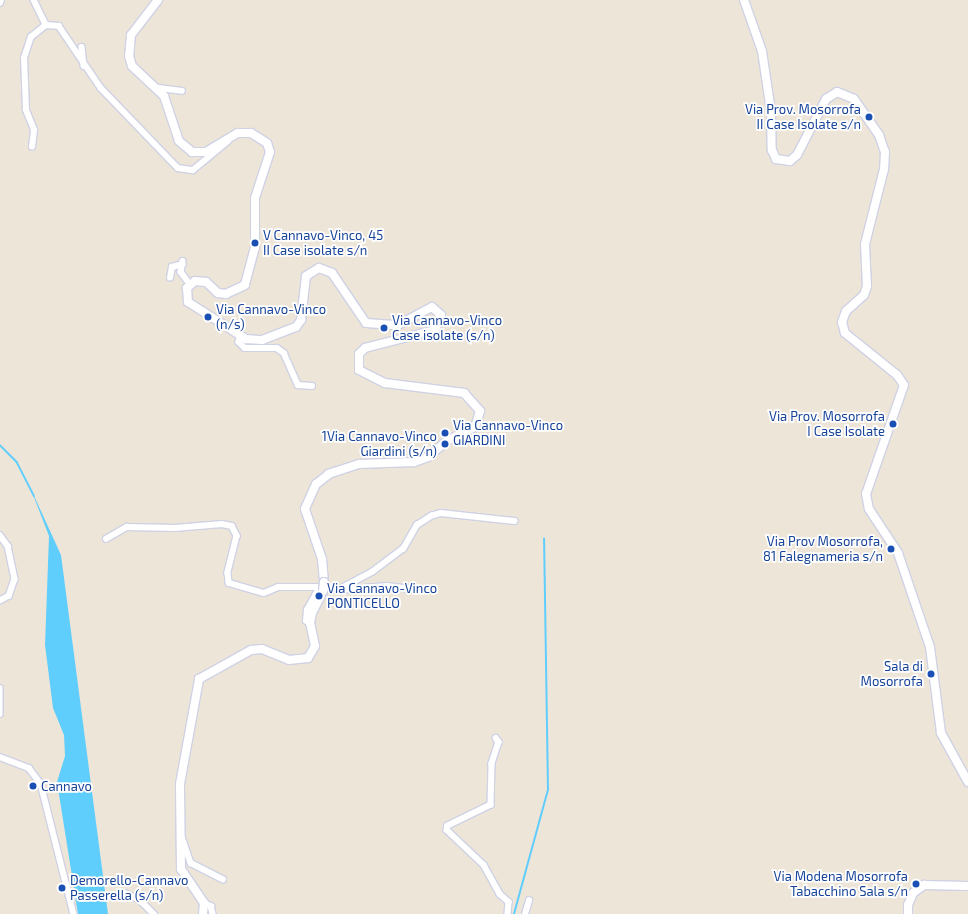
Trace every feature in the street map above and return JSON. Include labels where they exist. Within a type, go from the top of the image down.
[{"type":"street","points":[[34,0],[46,25]]},
{"type":"street","points":[[158,0],[131,35],[129,56],[132,66],[158,88],[179,141],[192,152],[218,148],[238,133],[261,136],[270,152],[255,198],[257,234],[249,276],[245,285],[233,293],[218,293],[201,281],[190,284]]},
{"type":"street","points":[[744,0],[762,52],[771,111],[772,150],[776,159],[790,161],[797,155],[826,99],[837,92],[854,99],[879,136],[885,152],[884,169],[865,244],[867,286],[864,295],[846,311],[842,322],[845,333],[898,375],[904,385],[866,494],[869,509],[898,553],[930,647],[941,733],[968,782]]},
{"type":"street","points":[[32,147],[34,130],[26,110],[24,58],[31,37],[46,25],[59,26],[84,66],[116,104],[184,171],[193,170],[208,160],[232,137]]},
{"type":"street","points":[[82,47],[84,66]]},
{"type":"street","points":[[158,88],[182,90]]},
{"type":"street","points":[[170,278],[172,267],[183,262],[182,278],[190,284]]},
{"type":"street","points":[[190,284],[188,302],[241,335],[262,340],[296,327],[301,320],[306,276],[319,268],[326,269],[366,323],[398,325],[432,307],[441,315],[435,330],[365,348],[359,354],[359,370],[385,383],[464,393],[480,411],[475,427],[448,440],[428,457],[414,462],[359,464],[329,474],[316,484],[305,510],[322,559],[322,587],[310,623],[315,646],[308,658],[289,660],[262,649],[251,650],[199,679],[180,784],[182,869],[204,903],[211,906],[213,914]]},
{"type":"street","points":[[241,335],[239,342],[245,348],[277,348],[284,353],[298,385],[312,386]]},
{"type":"street","points":[[338,590],[386,563],[403,549],[417,526],[431,516],[441,513],[515,521]]},
{"type":"street","points":[[106,539],[127,527],[175,528],[222,524],[232,526],[237,536],[228,573],[229,583],[264,593],[278,587],[322,587],[338,590],[387,586],[419,590]]},
{"type":"street","points":[[0,535],[8,546],[15,585],[9,596],[0,601]]},
{"type":"street","points":[[0,688],[0,714]]},
{"type":"street","points":[[496,738],[499,742],[492,764],[491,805],[448,826],[447,830],[484,865],[500,894],[509,902],[508,914]]},
{"type":"street","points":[[0,757],[29,768],[41,784],[74,914]]},
{"type":"street","points":[[181,834],[192,863],[223,879]]},
{"type":"street","points":[[908,914],[908,905],[913,893],[924,885],[968,886]]},
{"type":"street","points":[[125,893],[140,900],[154,914]]},
{"type":"street","points":[[525,914],[529,901]]},
{"type":"street","points":[[203,914],[204,903]]},
{"type":"water","points":[[30,487],[61,555],[108,914],[78,914],[57,782],[65,756],[64,735],[53,708],[45,645],[49,536]]},
{"type":"waterway","points":[[0,445],[17,462],[34,496]]},
{"type":"waterway","points":[[514,914],[548,790],[544,539]]},
{"type":"place","name":"Via Prov. Mosorrofa II Case Isolate s/n","points":[[869,117]]},
{"type":"place","name":"V Cannavo-Vinco, 45 II Case isolate s/n","points":[[255,243]]},
{"type":"place","name":"Via Cannavo-Vinco (n/s)","points":[[208,317]]},
{"type":"place","name":"Via Cannavo-Vinco Case isolate (s/n)","points":[[384,328]]},
{"type":"place","name":"Via Prov. Mosorrofa I Case Isolate","points":[[893,424]]},
{"type":"place","name":"Via Cannavo-Vinco GIARDINI","points":[[445,433]]},
{"type":"place","name":"1Via Cannavo-Vinco Giardini (s/n)","points":[[445,444]]},
{"type":"place","name":"Via Prov Mosorrofa, 81 Falegnameria s/n","points":[[891,549]]},
{"type":"place","name":"Via Cannavo-Vinco PONTICELLO","points":[[319,596]]},
{"type":"place","name":"Sala di Mosorrofa","points":[[931,674]]},
{"type":"place","name":"Cannavo","points":[[33,786]]},
{"type":"place","name":"Via Modena Mosorrofa Tabacchino Sala s/n","points":[[916,884]]},
{"type":"place","name":"Demorello-Cannavo Passerella (s/n)","points":[[62,888]]}]
